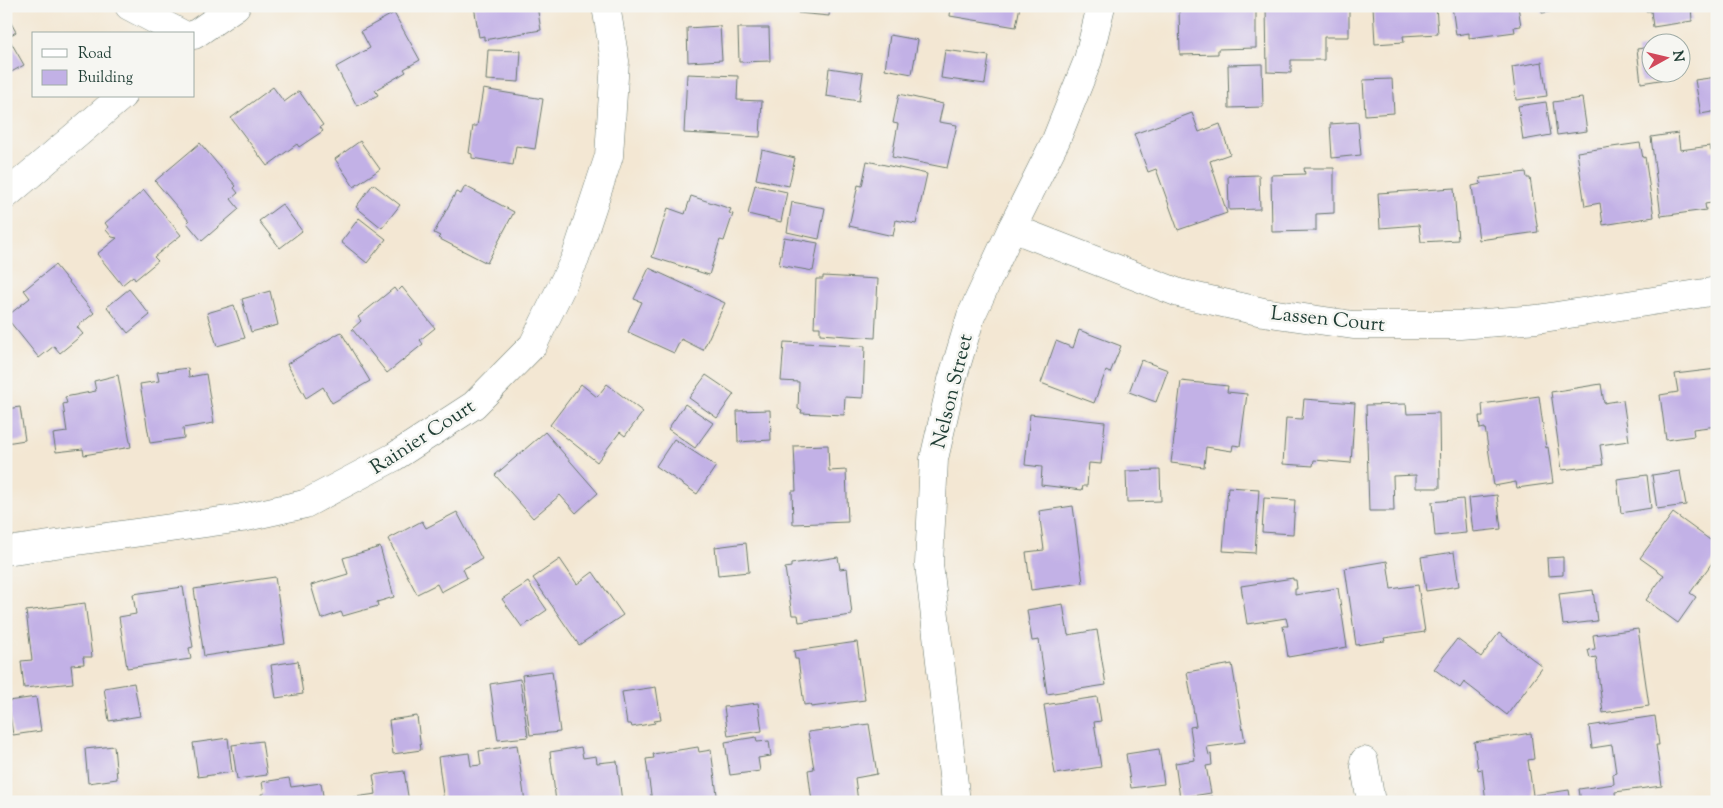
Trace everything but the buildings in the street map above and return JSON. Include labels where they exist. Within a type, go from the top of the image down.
[{"type":"street","points":[[129,6],[178,32]]},
{"type":"street","points":[[195,34],[236,6]]},
{"type":"street","name":"Rainier Court","points":[[6,551],[242,518],[305,504],[394,457],[474,405],[532,344],[578,250],[609,156],[615,61],[606,6]]},
{"type":"street","name":"Nelson Street","points":[[956,802],[929,564],[934,459],[952,380],[971,316],[1056,140],[1088,60],[1101,6]]},
{"type":"street","points":[[6,194],[120,98]]},
{"type":"street","name":"Lassen Court","points":[[1012,228],[1179,293],[1264,312],[1353,325],[1460,325],[1537,318],[1717,292]]},
{"type":"street","points":[[1364,761],[1371,802]]}]
